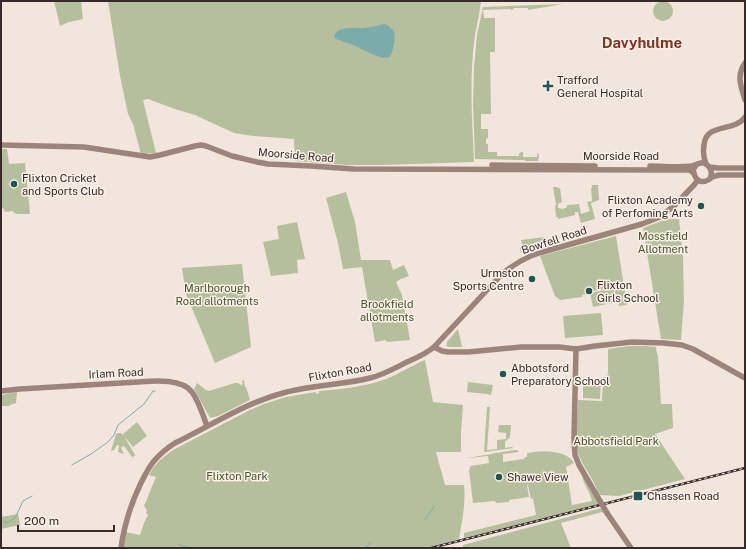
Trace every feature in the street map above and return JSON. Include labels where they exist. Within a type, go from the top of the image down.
[{"type":"street","points":[[745,63],[741,68],[739,76],[745,100]]},
{"type":"street","points":[[712,177],[712,171],[707,165],[703,155],[704,142],[708,134],[739,123],[745,117]]},
{"type":"street","name":"Moorside Road","points":[[1,145],[94,148],[138,156],[160,155],[195,146],[206,146],[232,156],[268,164],[354,169],[475,169],[506,167],[625,168],[689,170],[694,172]]},
{"type":"street","points":[[703,155],[694,168],[694,172],[700,181],[705,182],[712,177],[719,175],[745,175]]},
{"type":"street","points":[[697,164],[702,163],[718,168],[745,168]]},
{"type":"street","name":"Moorside Road","points":[[625,168],[691,166],[697,164]]},
{"type":"street","name":"Bowfell Road","points":[[434,348],[502,274],[515,264],[538,252],[629,228],[660,217],[675,205],[698,180]]},
{"type":"street","points":[[434,348],[448,352],[468,352],[523,347],[559,347],[576,349],[598,345],[646,342],[664,343],[682,345],[693,349],[745,378]]},
{"type":"street","name":"Flixton Road","points":[[121,548],[124,527],[129,509],[150,466],[161,453],[175,443],[256,402],[282,393],[354,382],[376,376],[434,348]]},
{"type":"street","points":[[576,349],[575,454],[579,465],[607,513],[631,548]]},
{"type":"street","name":"Irlam Road","points":[[1,391],[156,381],[175,383],[185,386],[192,392],[197,400],[207,426]]},
{"type":"green space","points":[[54,1],[81,1],[83,19],[69,22],[60,26]]},
{"type":"green space","points":[[108,1],[481,1],[475,35],[472,67],[474,162],[347,165],[295,161],[294,139],[234,133],[195,115],[148,99],[143,100],[156,153],[141,154],[133,124],[128,114],[120,76]]},
{"type":"green space","points":[[663,1],[670,4],[673,11],[670,18],[663,21],[656,18],[653,11],[656,4]]},
{"type":"green space","points":[[563,4],[528,10],[528,8],[514,8],[513,10],[483,10],[484,18],[495,18],[495,51],[490,52],[491,114],[481,114],[481,129],[488,129],[486,144],[488,144],[488,152],[497,152],[497,156],[519,156],[521,152],[523,152],[523,157],[537,157],[537,153],[539,155],[538,161],[475,159],[473,104],[474,68],[477,35],[483,7]]},
{"type":"green space","name":"Flixton Cricket and Sports Club","points":[[1,149],[7,149],[9,164],[25,163],[29,214],[18,214],[14,213],[13,211],[5,212],[3,208],[1,208]]},
{"type":"green space","points":[[592,185],[598,185],[599,200],[591,203],[595,219],[581,223],[578,212],[575,212],[575,215],[558,219],[558,217],[556,217],[553,187],[560,188],[562,202],[558,204],[558,208],[563,209],[567,207],[567,205],[579,204],[581,214],[590,211],[587,202],[592,201]]},
{"type":"green space","name":"Brookfield allotments","points":[[346,192],[355,222],[361,260],[390,260],[393,270],[404,265],[409,276],[396,282],[402,295],[410,340],[386,342],[386,340],[375,342],[362,267],[343,269],[326,198]]},
{"type":"green space","name":"Mossfield Allotment","points":[[667,219],[679,219],[683,257],[684,301],[681,340],[661,339],[643,228]]},
{"type":"green space","points":[[297,222],[305,259],[297,260],[298,273],[271,276],[263,242],[279,239],[277,226]]},
{"type":"green space","points":[[616,236],[627,305],[619,306],[614,287],[589,292],[589,294],[582,295],[582,297],[560,300],[555,296],[540,256]]},
{"type":"green space","points":[[545,237],[546,245],[521,253],[520,248],[523,248],[521,240]]},
{"type":"green space","name":"Marlborough Road allotments","points":[[242,264],[251,347],[215,363],[186,294],[182,268]]},
{"type":"green space","points":[[614,288],[616,302],[593,307],[590,293]]},
{"type":"green space","points":[[601,313],[603,335],[565,338],[563,316]]},
{"type":"green space","points":[[458,329],[462,347],[446,346],[447,342]]},
{"type":"green space","name":"Abbotsfield Park","points":[[630,346],[656,347],[658,356],[661,404],[672,404],[673,428],[655,434],[685,479],[619,496],[599,495],[581,461],[577,450],[576,436],[578,400],[602,401],[603,377],[606,377],[608,374],[608,349]]},
{"type":"green space","name":"Flixton Park","points":[[425,360],[433,402],[463,405],[461,452],[436,452],[445,485],[464,485],[464,505],[459,539],[426,548],[123,548],[125,532],[140,535],[148,515],[144,506],[156,477],[149,475],[160,460],[173,450],[264,404],[286,397],[316,392],[316,394],[319,393],[319,391],[378,382]]},
{"type":"green space","points":[[583,379],[601,379],[600,399],[583,398]]},
{"type":"green space","points":[[244,380],[250,400],[218,416],[210,418],[194,389],[197,383],[209,391],[235,383],[241,385],[243,384],[242,381]]},
{"type":"green space","points":[[468,382],[493,385],[491,395],[467,392]]},
{"type":"green space","points":[[17,392],[16,403],[9,406],[1,406],[1,395]]},
{"type":"green space","points":[[487,407],[490,407],[487,450],[497,449],[497,440],[506,439],[506,433],[498,432],[499,425],[511,425],[510,437],[505,442],[505,448],[513,448],[484,452]]},
{"type":"green space","points":[[137,422],[147,436],[133,447],[123,434]]},
{"type":"green space","points":[[121,433],[135,455],[133,457],[123,446],[121,448],[124,454],[118,452],[119,445],[111,451],[116,434]]},
{"type":"green space","points":[[514,450],[519,452],[503,454],[503,462],[524,459],[527,457],[527,453],[539,452],[559,453],[570,458],[574,463],[566,467],[572,505],[592,501],[582,476],[599,504],[464,538],[464,533],[536,515],[533,498],[531,499],[528,485],[529,497],[509,500],[509,502],[496,503],[495,501],[473,503],[469,470],[470,467],[489,463],[488,456],[467,458]]},
{"type":"green space","points":[[602,508],[605,514],[602,512],[561,523],[571,548],[463,548],[463,545]]},
{"type":"green space","points":[[18,514],[20,525],[1,529],[1,517]]},
{"type":"water","points":[[384,24],[391,28],[395,35],[394,45],[390,57],[383,58],[374,55],[336,39],[334,36],[343,29],[364,28]]},
{"type":"waterway","points":[[72,465],[108,442],[114,435],[118,425],[144,404],[153,391],[155,391]]},
{"type":"waterway","points":[[4,521],[7,523],[15,518],[23,501],[32,496]]},
{"type":"waterway","points":[[425,519],[435,506]]},
{"type":"waterway","points":[[365,548],[370,543]]},
{"type":"waterway","points":[[179,545],[191,548]]},
{"type":"railway","points":[[431,548],[745,468]]},
{"type":"place","name":"Trafford General Hospital","points":[[548,86]]},
{"type":"place","name":"Flixton Cricket and Sports Club","points":[[14,184]]},
{"type":"place","name":"Flixton Academy of Perfoming Arts","points":[[701,206]]},
{"type":"place","name":"Urmston Sports Centre","points":[[532,279]]},
{"type":"place","name":"Flixton Girls School","points":[[589,291]]},
{"type":"place","name":"Abbotsford Preparatory School","points":[[503,374]]},
{"type":"place","name":"Shawe View","points":[[499,477]]},
{"type":"place","name":"Chassen Road","points":[[638,496]]},
{"type":"district","name":"Davyhulme","points":[[642,43]]}]
